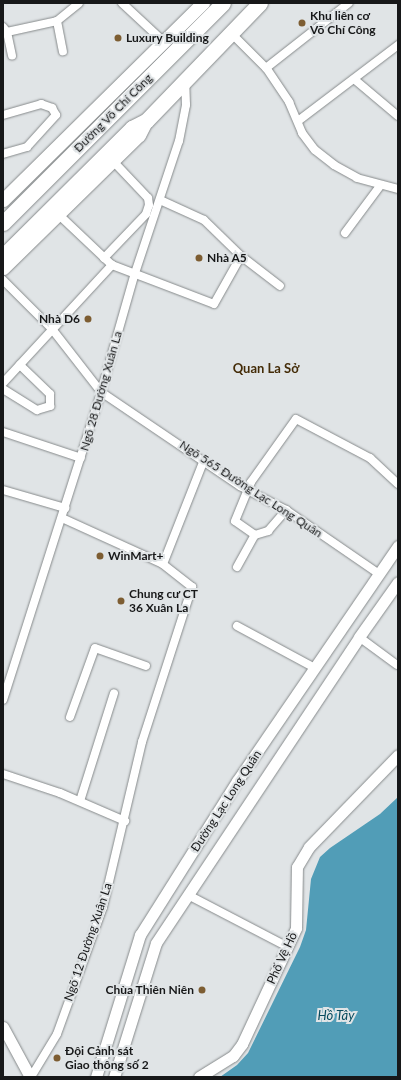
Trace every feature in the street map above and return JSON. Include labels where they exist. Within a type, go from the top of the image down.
[{"type":"highway","name":"Đường Võ Chí Công","points":[[3,223],[223,3]]},
{"type":"highway","name":"Đường Võ Chí Công","points":[[3,256],[132,128],[146,121],[230,32],[260,3]]},
{"type":"main road","name":"Đường Võ Chí Công","points":[[3,200],[203,3]]},
{"type":"main road","name":"Đường Võ Chí Công","points":[[3,268],[140,134],[146,121]]},
{"type":"main road","name":"Đường Lạc Long Quân","points":[[96,1077],[140,935],[237,781],[398,547]]},
{"type":"main road","name":"Đường Lạc Long Quân","points":[[114,1077],[156,943],[359,637],[398,582]]},
{"type":"main road","name":"Phố Vệ Hồ","points":[[199,1077],[238,1051],[288,947],[298,919],[297,867],[309,847],[398,755]]},
{"type":"main road","points":[[3,1027],[30,1077]]},
{"type":"street","points":[[12,55],[5,29],[57,21],[79,3]]},
{"type":"street","points":[[122,3],[164,42]]},
{"type":"street","points":[[266,68],[349,3]]},
{"type":"street","points":[[57,21],[64,51]]},
{"type":"street","points":[[230,32],[266,68],[290,102],[302,133],[315,150],[334,165],[357,178],[380,186],[398,189]]},
{"type":"street","points":[[298,121],[398,45]]},
{"type":"street","name":"Ngõ 28 Đường Xuân La","points":[[3,700],[81,458],[135,273],[179,141],[186,105],[185,79]]},
{"type":"street","points":[[354,79],[398,116]]},
{"type":"street","points":[[3,115],[41,104],[52,108],[56,115],[27,147],[3,154]]},
{"type":"street","points":[[104,258],[146,214],[149,206],[144,193],[113,161]]},
{"type":"street","points":[[345,233],[380,186]]},
{"type":"street","points":[[160,200],[204,220],[241,256],[280,286]]},
{"type":"street","points":[[58,214],[112,265],[214,304],[241,256]]},
{"type":"street","points":[[3,383],[112,265]]},
{"type":"street","name":"Ngõ 565 Đường Lạc Long Quân","points":[[3,280],[52,329],[101,392],[249,490],[286,510],[379,574]]},
{"type":"street","points":[[3,389],[37,410],[50,406],[50,394],[20,364]]},
{"type":"street","points":[[255,535],[235,521],[251,482],[296,419],[370,458],[398,484]]},
{"type":"street","points":[[3,432],[81,458]]},
{"type":"street","points":[[62,518],[163,564],[204,460]]},
{"type":"street","points":[[3,490],[65,508]]},
{"type":"street","points":[[237,567],[255,535],[268,531],[286,510]]},
{"type":"street","name":"Ngõ 12 Đường Xuân La","points":[[30,1077],[57,1034],[103,907],[125,821],[142,742],[192,587],[163,564]]},
{"type":"street","points":[[237,626],[315,668]]},
{"type":"street","points":[[359,637],[397,665]]},
{"type":"street","points":[[70,717],[95,648],[146,666]]},
{"type":"street","points":[[80,801],[114,693]]},
{"type":"street","points":[[3,774],[80,801],[125,821]]},
{"type":"street","points":[[188,895],[288,947]]},
{"type":"water","name":"Hồ Tây","points":[[398,797],[398,1077],[220,1077],[237,1065],[248,1053],[300,947],[306,930],[311,879],[320,857],[330,848],[380,814]]},
{"type":"place","name":"Khu liên cơ Võ Chí Công","points":[[302,23]]},
{"type":"place","name":"Luxury Building","points":[[118,38]]},
{"type":"place","name":"Nhà A5","points":[[199,258]]},
{"type":"place","name":"Nhà D6","points":[[88,319]]},
{"type":"place","name":"WinMart+","points":[[100,556]]},
{"type":"place","name":"Chung cư CT 36 Xuân La","points":[[121,601]]},
{"type":"place","name":"Chùa Thiên Niên","points":[[202,990]]},
{"type":"place","name":"Đội Cảnh sát Giao thông số 2","points":[[57,1058]]},
{"type":"district","name":"Quan La Sở","points":[[266,368]]}]
